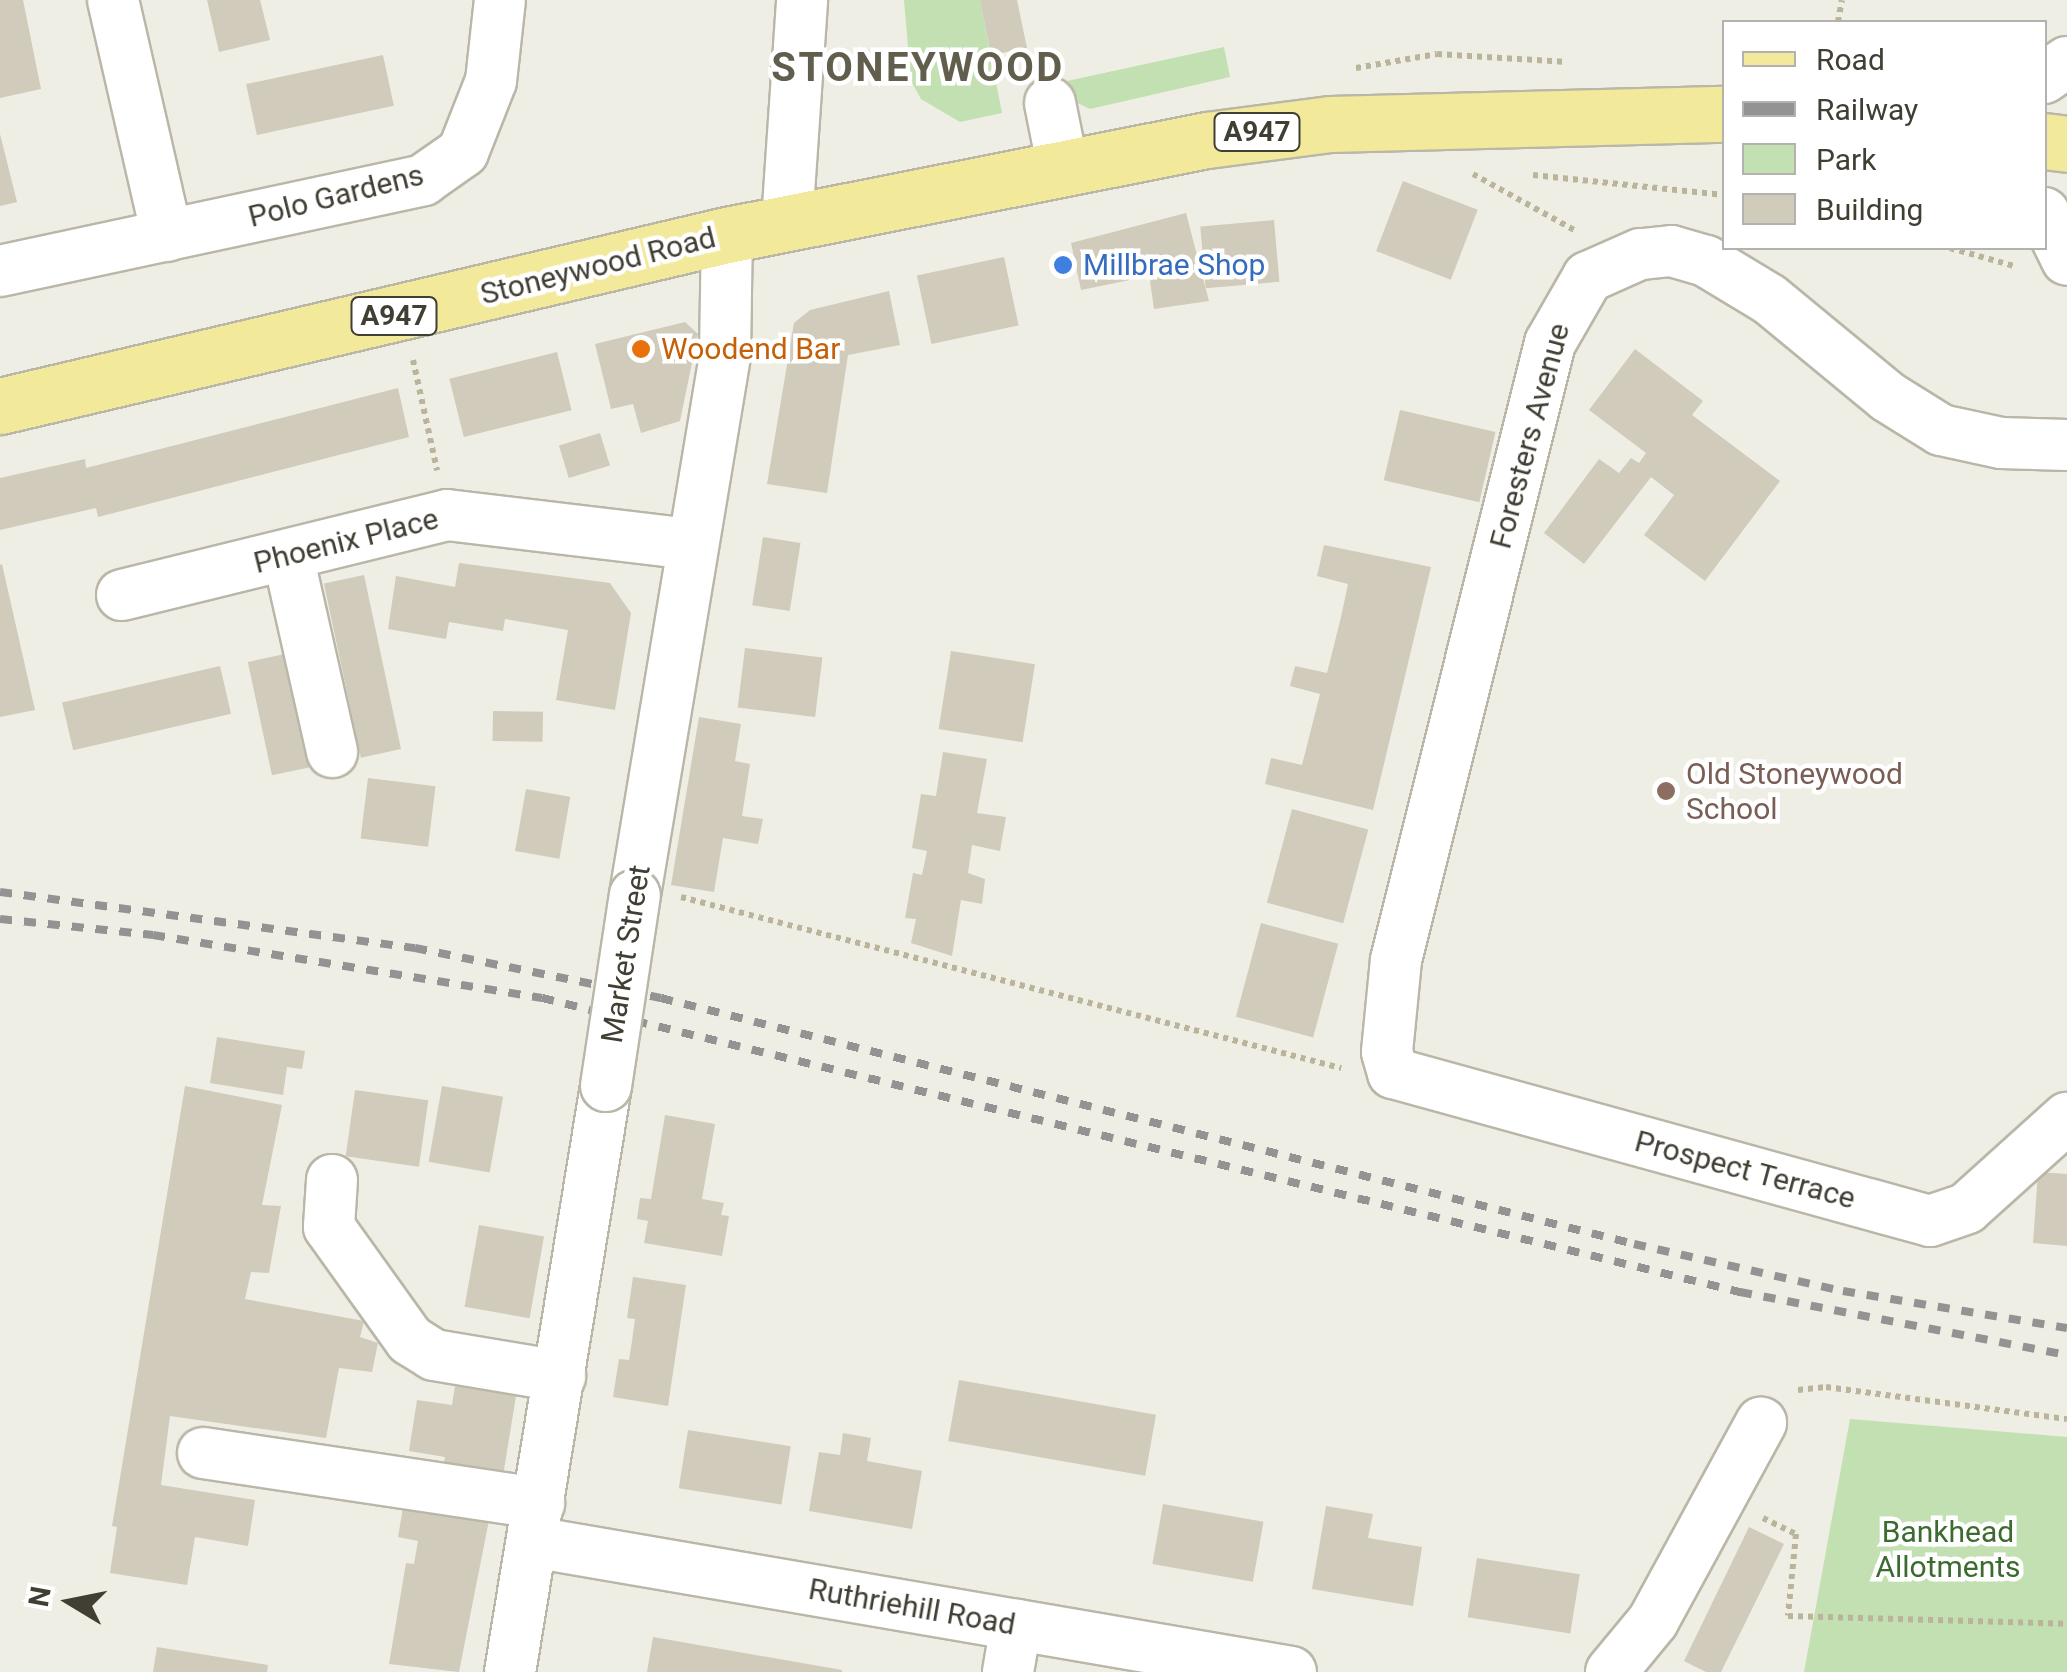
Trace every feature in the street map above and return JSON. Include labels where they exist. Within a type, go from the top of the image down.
[{"type":"main road","name":"A947","points":[[787,222],[1064,168],[1330,124],[1722,114]]},
{"type":"main road","name":"Stoneywood Road","points":[[0,406],[787,222]]},
{"type":"street","points":[[113,0],[167,236]]},
{"type":"street","name":"Polo Gardens","points":[[0,271],[423,180],[463,152],[491,82],[500,0]]},
{"type":"street","points":[[787,222],[802,0]]},
{"type":"street","points":[[1050,104],[1064,168]]},
{"type":"street","name":"Market Street","points":[[510,1672],[725,356],[727,235]]},
{"type":"street","name":"Foresters Avenue","points":[[1393,1073],[1388,1026],[1396,960],[1550,344],[1588,277],[1624,260],[1671,252],[1738,277],[1888,398],[1940,430],[2001,444],[2067,445]]},
{"type":"street","name":"Phoenix Place","points":[[122,595],[447,515],[692,544]]},
{"type":"street","points":[[288,556],[332,752]]},
{"type":"street","name":"Prospect Terrace","points":[[1393,1073],[1930,1221],[1968,1208],[2067,1118]]},
{"type":"street","points":[[332,1180],[330,1226],[410,1340],[434,1355],[560,1376]]},
{"type":"street","points":[[1611,1672],[1653,1621],[1725,1498],[1760,1423]]},
{"type":"street","name":"Ruthriehill Road","points":[[203,1453],[536,1523],[1012,1648],[1290,1672]]},
{"type":"path","points":[[1495,173],[1467,169],[1624,260]]},
{"type":"path","points":[[1526,174],[1722,196]]},
{"type":"path","points":[[1961,250],[2048,266]]},
{"type":"path","points":[[403,314],[447,515]]},
{"type":"path","points":[[636,890],[1274,1052],[1393,1073]]},
{"type":"path","points":[[1760,1423],[1792,1391],[1826,1387],[2067,1419]]},
{"type":"path","points":[[1725,1498],[1796,1534],[1788,1616],[2067,1624]]},
{"type":"green space","points":[[904,0],[980,0],[1002,113],[960,122],[921,99],[911,81]]},
{"type":"green space","points":[[1224,47],[1230,77],[1090,109],[1071,100],[1067,81]]},
{"type":"green space","name":"Bankhead Allotments","points":[[1850,1419],[2067,1437],[2067,1672],[1804,1672]]},
{"type":"building","points":[[0,0],[23,0],[41,89],[0,98]]},
{"type":"building","points":[[207,0],[260,0],[270,40],[219,52]]},
{"type":"building","points":[[980,0],[1017,0],[1027,48],[991,55]]},
{"type":"building","points":[[383,55],[394,106],[257,135],[246,84]]},
{"type":"building","points":[[0,134],[17,202],[0,206]]},
{"type":"building","points":[[1403,181],[1478,210],[1451,280],[1376,251]]},
{"type":"building","points":[[1186,213],[1209,301],[1154,309],[1150,281],[1159,274],[1081,290],[1071,243]]},
{"type":"building","points":[[1274,220],[1279,282],[1206,288],[1200,226]]},
{"type":"building","points":[[1004,257],[1019,325],[931,344],[917,276]]},
{"type":"building","points":[[889,291],[900,345],[848,355],[827,493],[767,484],[794,323],[810,310]]},
{"type":"building","points":[[685,322],[698,334],[680,421],[641,433],[633,404],[611,409],[595,344]]},
{"type":"building","points":[[1635,349],[1703,401],[1692,415],[1780,481],[1705,581],[1644,535],[1674,495],[1651,477],[1584,564],[1544,533],[1599,459],[1619,473],[1631,458],[1639,463],[1646,453],[1589,410]]},
{"type":"building","points":[[557,352],[572,410],[464,437],[449,379]]},
{"type":"building","points":[[398,388],[409,437],[98,517],[96,508],[0,530],[0,478],[85,459],[86,468]]},
{"type":"building","points":[[1400,410],[1495,432],[1479,502],[1384,480]]},
{"type":"building","points":[[600,433],[610,466],[569,478],[559,446]]},
{"type":"building","points":[[763,537],[801,543],[790,611],[752,605]]},
{"type":"building","points":[[1324,545],[1431,567],[1373,810],[1265,784],[1271,758],[1302,765],[1320,694],[1290,686],[1295,666],[1327,673],[1341,617],[1348,584],[1317,576]]},
{"type":"building","points":[[459,563],[610,583],[631,613],[615,710],[556,700],[568,630],[505,619],[503,631],[449,622],[446,639],[388,629],[396,576],[455,587]]},
{"type":"building","points":[[0,565],[35,710],[0,717]]},
{"type":"building","points":[[364,575],[401,749],[361,758],[324,584]]},
{"type":"building","points":[[745,648],[822,658],[815,717],[738,708]]},
{"type":"building","points":[[951,651],[1035,664],[1023,742],[939,729]]},
{"type":"building","points":[[285,654],[309,767],[272,775],[248,662]]},
{"type":"building","points":[[220,666],[231,714],[73,750],[62,702]]},
{"type":"building","points":[[493,711],[543,712],[542,742],[492,741]]},
{"type":"building","points":[[699,717],[741,724],[735,761],[750,764],[742,816],[763,819],[758,844],[723,838],[714,892],[671,885]]},
{"type":"building","points":[[943,752],[987,759],[977,813],[1006,817],[1000,851],[972,845],[968,873],[985,879],[982,904],[961,900],[952,956],[911,943],[916,919],[905,918],[913,873],[922,875],[927,851],[912,848],[921,794],[936,796]]},
{"type":"building","points":[[368,778],[435,786],[428,847],[361,839]]},
{"type":"building","points":[[526,789],[570,797],[559,859],[515,851]]},
{"type":"building","points":[[1292,809],[1368,829],[1343,923],[1267,903]]},
{"type":"building","points":[[1261,923],[1338,944],[1313,1037],[1236,1017]]},
{"type":"building","points":[[217,1037],[305,1051],[302,1069],[287,1067],[283,1095],[210,1083]]},
{"type":"building","points":[[185,1086],[282,1105],[262,1205],[281,1206],[269,1273],[251,1272],[245,1299],[364,1321],[360,1337],[378,1343],[372,1372],[339,1368],[326,1438],[170,1416],[161,1485],[255,1500],[248,1546],[195,1537],[187,1585],[110,1573],[117,1527],[112,1526]]},
{"type":"building","points":[[442,1086],[503,1097],[490,1173],[429,1162]]},
{"type":"building","points":[[355,1090],[428,1100],[419,1167],[346,1156]]},
{"type":"building","points":[[665,1115],[715,1124],[702,1199],[724,1203],[721,1215],[729,1216],[722,1256],[644,1243],[648,1221],[637,1219],[640,1198],[651,1199]]},
{"type":"building","points":[[2038,1172],[2067,1174],[2067,1246],[2033,1243]]},
{"type":"building","points":[[479,1225],[544,1236],[530,1318],[465,1307]]},
{"type":"building","points":[[633,1277],[686,1285],[668,1406],[613,1397],[619,1359],[629,1360],[635,1319],[627,1318]]},
{"type":"building","points":[[959,1380],[1156,1415],[1145,1476],[948,1441]]},
{"type":"building","points":[[455,1386],[516,1396],[502,1482],[442,1473],[445,1457],[409,1451],[417,1400],[452,1405]]},
{"type":"building","points":[[688,1430],[791,1446],[781,1505],[679,1488]]},
{"type":"building","points":[[843,1433],[871,1438],[867,1461],[922,1471],[912,1529],[809,1511],[819,1452],[840,1455]]},
{"type":"building","points":[[405,1496],[491,1510],[459,1672],[389,1664],[406,1563],[414,1564],[418,1541],[398,1537]]},
{"type":"building","points":[[1163,1504],[1263,1522],[1253,1582],[1152,1564]]},
{"type":"building","points":[[1326,1506],[1373,1514],[1368,1538],[1422,1547],[1413,1606],[1312,1589]]},
{"type":"building","points":[[1749,1527],[1784,1544],[1721,1672],[1706,1672],[1684,1661]]},
{"type":"building","points":[[1477,1558],[1580,1574],[1570,1634],[1468,1617]]},
{"type":"building","points":[[653,1637],[842,1670],[842,1672],[647,1672]]},
{"type":"building","points":[[157,1647],[268,1665],[267,1672],[153,1672]]},
{"type":"railway","points":[[0,892],[415,948],[661,998],[1634,1244],[1843,1291],[2067,1328]]},
{"type":"railway","points":[[0,919],[153,935],[542,998],[1740,1292],[2067,1355]]},
{"type":"place","name":"Millbrae Shop","points":[[1063,265]]},
{"type":"place","name":"Woodend Bar","points":[[641,349]]},
{"type":"place","name":"Old Stoneywood School","points":[[1666,791]]},
{"type":"district","name":"STONEYWOOD","points":[[918,68]]}]
